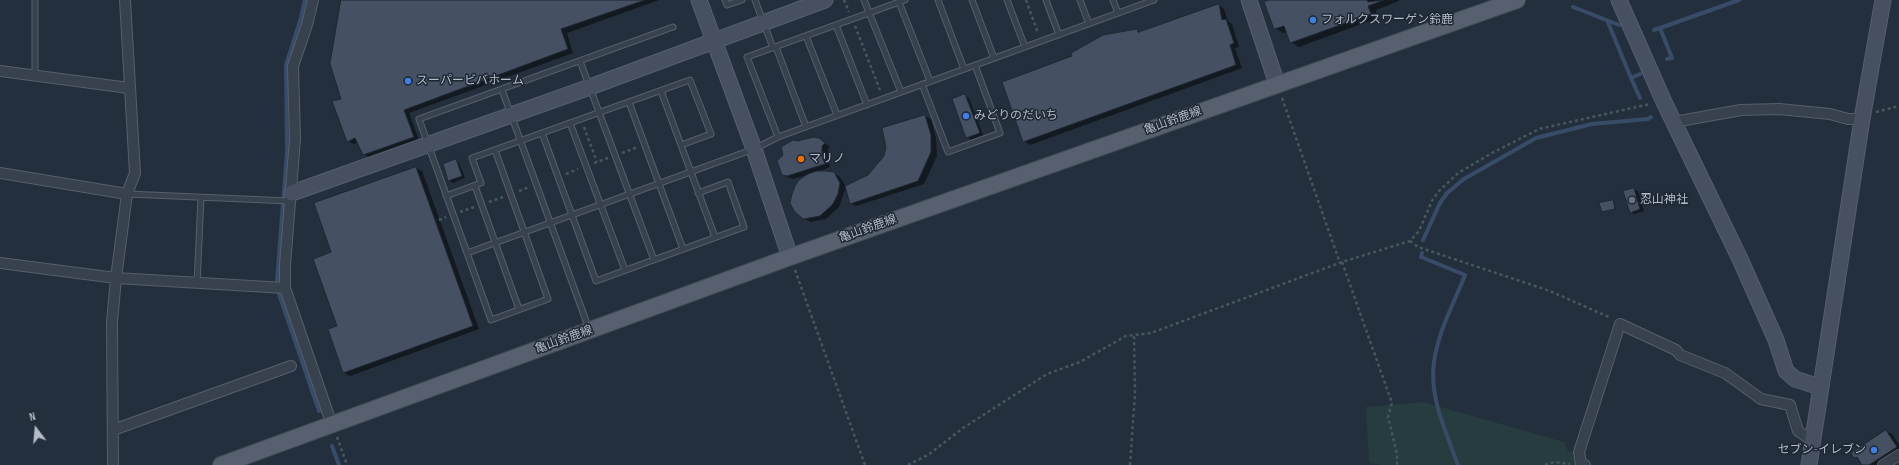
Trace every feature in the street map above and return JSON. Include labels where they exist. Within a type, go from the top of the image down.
[{"type":"main road","name":"亀山鈴鹿線","points":[[221,465],[790,256],[1517,0]]},
{"type":"street","points":[[113,465],[112,322],[116,278],[128,194],[134,173],[125,0]]},
{"type":"street","points":[[313,0],[307,25],[293,66],[295,139],[285,265],[285,288],[332,425]]},
{"type":"street","points":[[698,0],[754,149],[790,256]]},
{"type":"street","points":[[291,198],[428,144],[590,87],[713,40],[825,0]]},
{"type":"street","points":[[1249,0],[1277,84]]},
{"type":"street","points":[[1619,0],[1664,102],[1740,259],[1776,340],[1786,371],[1795,379],[1820,387]]},
{"type":"street","points":[[1809,465],[1863,116],[1883,0]]},
{"type":"street","points":[[0,71],[129,88]]},
{"type":"street","points":[[1674,122],[1741,110],[1780,108],[1830,114],[1848,119],[1863,116]]},
{"type":"street","points":[[0,173],[128,194]]},
{"type":"street","points":[[0,263],[116,278],[197,284],[285,288]]},
{"type":"street","points":[[1583,464],[1579,452],[1620,324],[1676,350],[1685,358],[1725,373],[1762,399],[1790,405],[1798,431],[1813,441]]},
{"type":"street","points":[[113,430],[291,366]]},
{"type":"street","points":[[1883,465],[1899,455]]},
{"type":"lane","points":[[35,0],[35,76]]},
{"type":"lane","points":[[725,0],[727,5],[742,0]]},
{"type":"lane","points":[[755,0],[806,127]]},
{"type":"lane","points":[[864,0],[901,92]]},
{"type":"lane","points":[[938,0],[964,69]]},
{"type":"lane","points":[[972,0],[994,58]]},
{"type":"lane","points":[[1007,0],[1025,47]]},
{"type":"lane","points":[[1046,0],[1059,35]]},
{"type":"lane","points":[[1080,0],[1088,24]]},
{"type":"lane","points":[[1113,0],[1118,13]]},
{"type":"lane","points":[[467,253],[754,149],[778,137],[837,115],[1059,35],[1147,1],[1154,0]]},
{"type":"lane","points":[[778,137],[747,57],[774,47],[902,1],[930,82]]},
{"type":"lane","points":[[836,25],[867,104]]},
{"type":"lane","points":[[495,150],[548,299],[491,320],[419,119],[673,27]]},
{"type":"lane","points":[[806,36],[837,115]]},
{"type":"lane","points":[[580,61],[654,260]]},
{"type":"lane","points":[[922,84],[948,152],[1000,133],[976,65]]},
{"type":"lane","points":[[446,196],[481,183],[472,158],[690,80],[711,134],[681,145]]},
{"type":"lane","points":[[502,90],[590,330]]},
{"type":"lane","points":[[661,91],[715,238]]},
{"type":"lane","points":[[629,102],[683,249]]},
{"type":"lane","points":[[570,123],[625,270]]},
{"type":"lane","points":[[542,133],[596,281],[744,227],[728,182],[698,193]]},
{"type":"lane","points":[[474,186],[519,310]]},
{"type":"lane","points":[[128,194],[201,198],[291,198]]},
{"type":"lane","points":[[197,284],[201,198]]},
{"type":"path","points":[[844,0],[883,99]]},
{"type":"path","points":[[1026,0],[1042,41]]},
{"type":"path","points":[[1277,84],[1392,403],[1388,417],[1397,454],[1397,465]]},
{"type":"path","points":[[908,465],[928,455],[963,428],[1047,374],[1080,362],[1126,336],[1151,333],[1341,263],[1410,241],[1419,231],[1432,201],[1438,192],[1458,173],[1539,128],[1629,108],[1664,102]]},
{"type":"path","points":[[1863,116],[1899,106]]},
{"type":"path","points":[[558,177],[644,145]]},
{"type":"path","points":[[439,220],[537,184]]},
{"type":"path","points":[[1410,241],[1418,247],[1550,291],[1600,312],[1620,324]]},
{"type":"path","points":[[790,256],[865,465]]},
{"type":"path","points":[[1130,465],[1135,394],[1134,334]]},
{"type":"path","points":[[332,425],[347,465]]},
{"type":"path","points":[[1545,465],[1554,462],[1583,464]]},
{"type":"green space","points":[[1423,402],[1564,442],[1568,451],[1575,452],[1579,465],[1380,465],[1369,463],[1366,407]]},
{"type":"building","name":"スーパービバホーム","points":[[341,0],[645,0],[561,29],[568,49],[404,110],[414,137],[363,155],[355,138],[347,142],[332,101],[341,99],[330,64]]},
{"type":"building","name":"フォルクスワーゲン鈴鹿","points":[[1269,0],[1367,0],[1368,2],[1384,0],[1368,6],[1371,14],[1290,43],[1284,26],[1274,29],[1264,2]]},
{"type":"building","points":[[1219,4],[1222,20],[1226,19],[1234,43],[1230,45],[1236,65],[1023,142],[1002,82],[1072,56],[1071,53],[1103,35],[1137,29],[1138,32]]},
{"type":"building","name":"みどりのだいち","points":[[965,94],[980,133],[966,138],[952,99]]},
{"type":"building","points":[[925,115],[931,135],[931,152],[918,181],[850,204],[845,186],[868,175],[884,156],[886,147],[882,128]]},
{"type":"building","name":"マリノ","points":[[814,137],[819,138],[825,143],[822,146],[822,156],[825,164],[787,176],[782,175],[777,161],[783,155],[781,147],[793,140],[797,141]]},
{"type":"building","points":[[456,159],[462,176],[448,181],[443,164]]},
{"type":"building","points":[[416,167],[473,326],[343,373],[328,329],[337,326],[313,259],[331,252],[314,203]]},
{"type":"building","points":[[817,171],[834,172],[840,183],[838,194],[833,204],[820,216],[803,219],[794,211],[790,203],[792,194],[799,180],[808,174]]},
{"type":"building","name":"忍山神社","points":[[1634,188],[1640,209],[1630,213],[1623,191]]},
{"type":"building","points":[[1613,200],[1615,209],[1602,212],[1599,203]]},
{"type":"building","name":"セブン-イレブン","points":[[1886,430],[1897,447],[1869,465],[1862,465],[1857,457],[1854,458],[1851,453]]},
{"type":"waterway","points":[[277,281],[287,152],[286,65],[305,0]]},
{"type":"waterway","points":[[1667,59],[1672,58],[1660,28],[1739,0]]},
{"type":"waterway","points":[[1573,7],[1619,25]]},
{"type":"waterway","points":[[1607,20],[1631,78]]},
{"type":"waterway","points":[[1654,30],[1660,28]]},
{"type":"waterway","points":[[1640,74],[1631,78],[1640,98]]},
{"type":"waterway","points":[[1423,240],[1440,203],[1447,193],[1464,179],[1536,138],[1592,124],[1648,119],[1651,117]]},
{"type":"waterway","points":[[1422,253],[1421,257],[1465,275],[1439,340],[1434,362],[1433,375],[1436,401],[1458,465]]},
{"type":"waterway","points":[[279,294],[319,411]]},
{"type":"waterway","points":[[332,446],[339,465]]},
{"type":"place","name":"フォルクスワーゲン鈴鹿","points":[[1313,20]]},
{"type":"place","name":"スーパービバホーム","points":[[408,81]]},
{"type":"place","name":"みどりのだいち","points":[[966,116]]},
{"type":"place","name":"マリノ","points":[[801,159]]},
{"type":"place","name":"忍山神社","points":[[1632,200]]},
{"type":"place","name":"セブン-イレブン","points":[[1874,450]]}]
